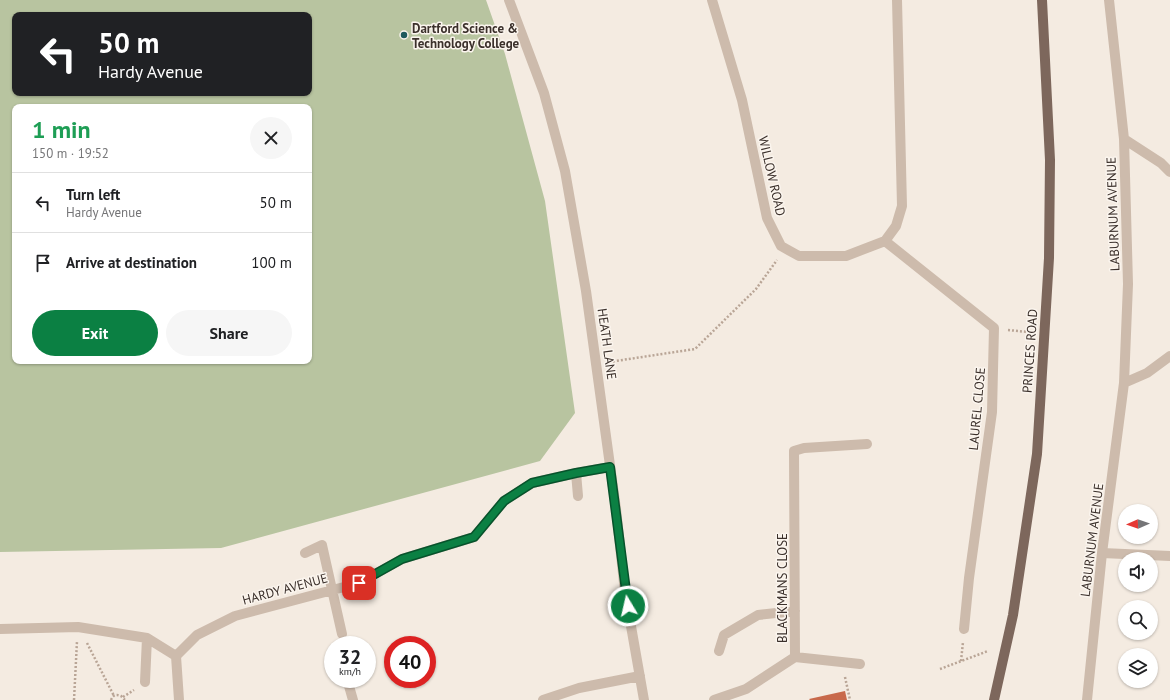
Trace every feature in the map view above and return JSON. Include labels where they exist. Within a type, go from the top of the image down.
[{"type":"main road","name":"PRINCES ROAD","points":[[994,700],[1013,616],[1037,454],[1050,251],[1050,160],[1042,0]]},
{"type":"street","name":"HEATH LANE","points":[[509,0],[544,93],[565,171],[586,291],[617,516],[625,592],[644,700]]},
{"type":"street","name":"WILLOW ROAD","points":[[712,0],[742,100],[767,218],[781,246],[799,256],[846,256],[885,241]]},
{"type":"street","points":[[885,241],[896,226],[902,206],[897,0]]},
{"type":"street","name":"LABURNUM AVENUE","points":[[1087,700],[1102,553],[1124,383],[1128,284],[1124,139],[1109,0]]},
{"type":"street","name":"LABURNUM AVENUE","points":[[1124,139],[1161,163],[1170,172]]},
{"type":"street","name":"LAUREL CLOSE","points":[[885,241],[994,328],[992,412],[969,578],[964,629]]},
{"type":"street","points":[[1124,383],[1147,374],[1170,356]]},
{"type":"street","name":"BLACKMANS CLOSE","points":[[714,700],[746,689],[795,657],[794,451],[804,448],[867,444]]},
{"type":"street","name":"HARDY AVENUE","points":[[176,656],[196,636],[236,616],[359,583],[402,559],[474,537],[504,501],[532,483],[610,467]]},
{"type":"street","points":[[576,473],[578,496]]},
{"type":"street","points":[[305,553],[322,545],[342,634]]},
{"type":"street","points":[[1102,553],[1170,556]]},
{"type":"street","points":[[719,650],[724,635],[758,615],[795,611]]},
{"type":"street","points":[[0,629],[78,627],[147,638],[176,656],[179,700]]},
{"type":"street","points":[[146,682],[147,638]]},
{"type":"street","points":[[795,657],[860,664]]},
{"type":"street","points":[[543,700],[579,688],[640,676]]},
{"type":"street","points":[[350,688],[353,700]]},
{"type":"path","points":[[596,364],[695,349],[756,289],[786,248]]},
{"type":"path","points":[[1013,330],[1028,332]]},
{"type":"path","points":[[78,627],[114,696]]},
{"type":"path","points":[[74,700],[78,627]]},
{"type":"path","points":[[961,661],[964,629]]},
{"type":"path","points":[[940,668],[988,651]]},
{"type":"path","points":[[841,662],[850,700]]},
{"type":"path","points":[[111,700],[114,696]]},
{"type":"path","points":[[114,696],[121,696],[125,700]]},
{"type":"green space","points":[[0,0],[486,0],[505,54],[545,201],[575,413],[540,461],[221,548],[0,552]]},
{"type":"building","points":[[845,691],[847,700],[809,699]]},
{"type":"place","name":"Dartford Science & Technology College","points":[[404,35]]},
{"type":"route","points":[[359,583],[402,559],[474,537],[504,501],[532,483],[610,467],[628,606]]}]
